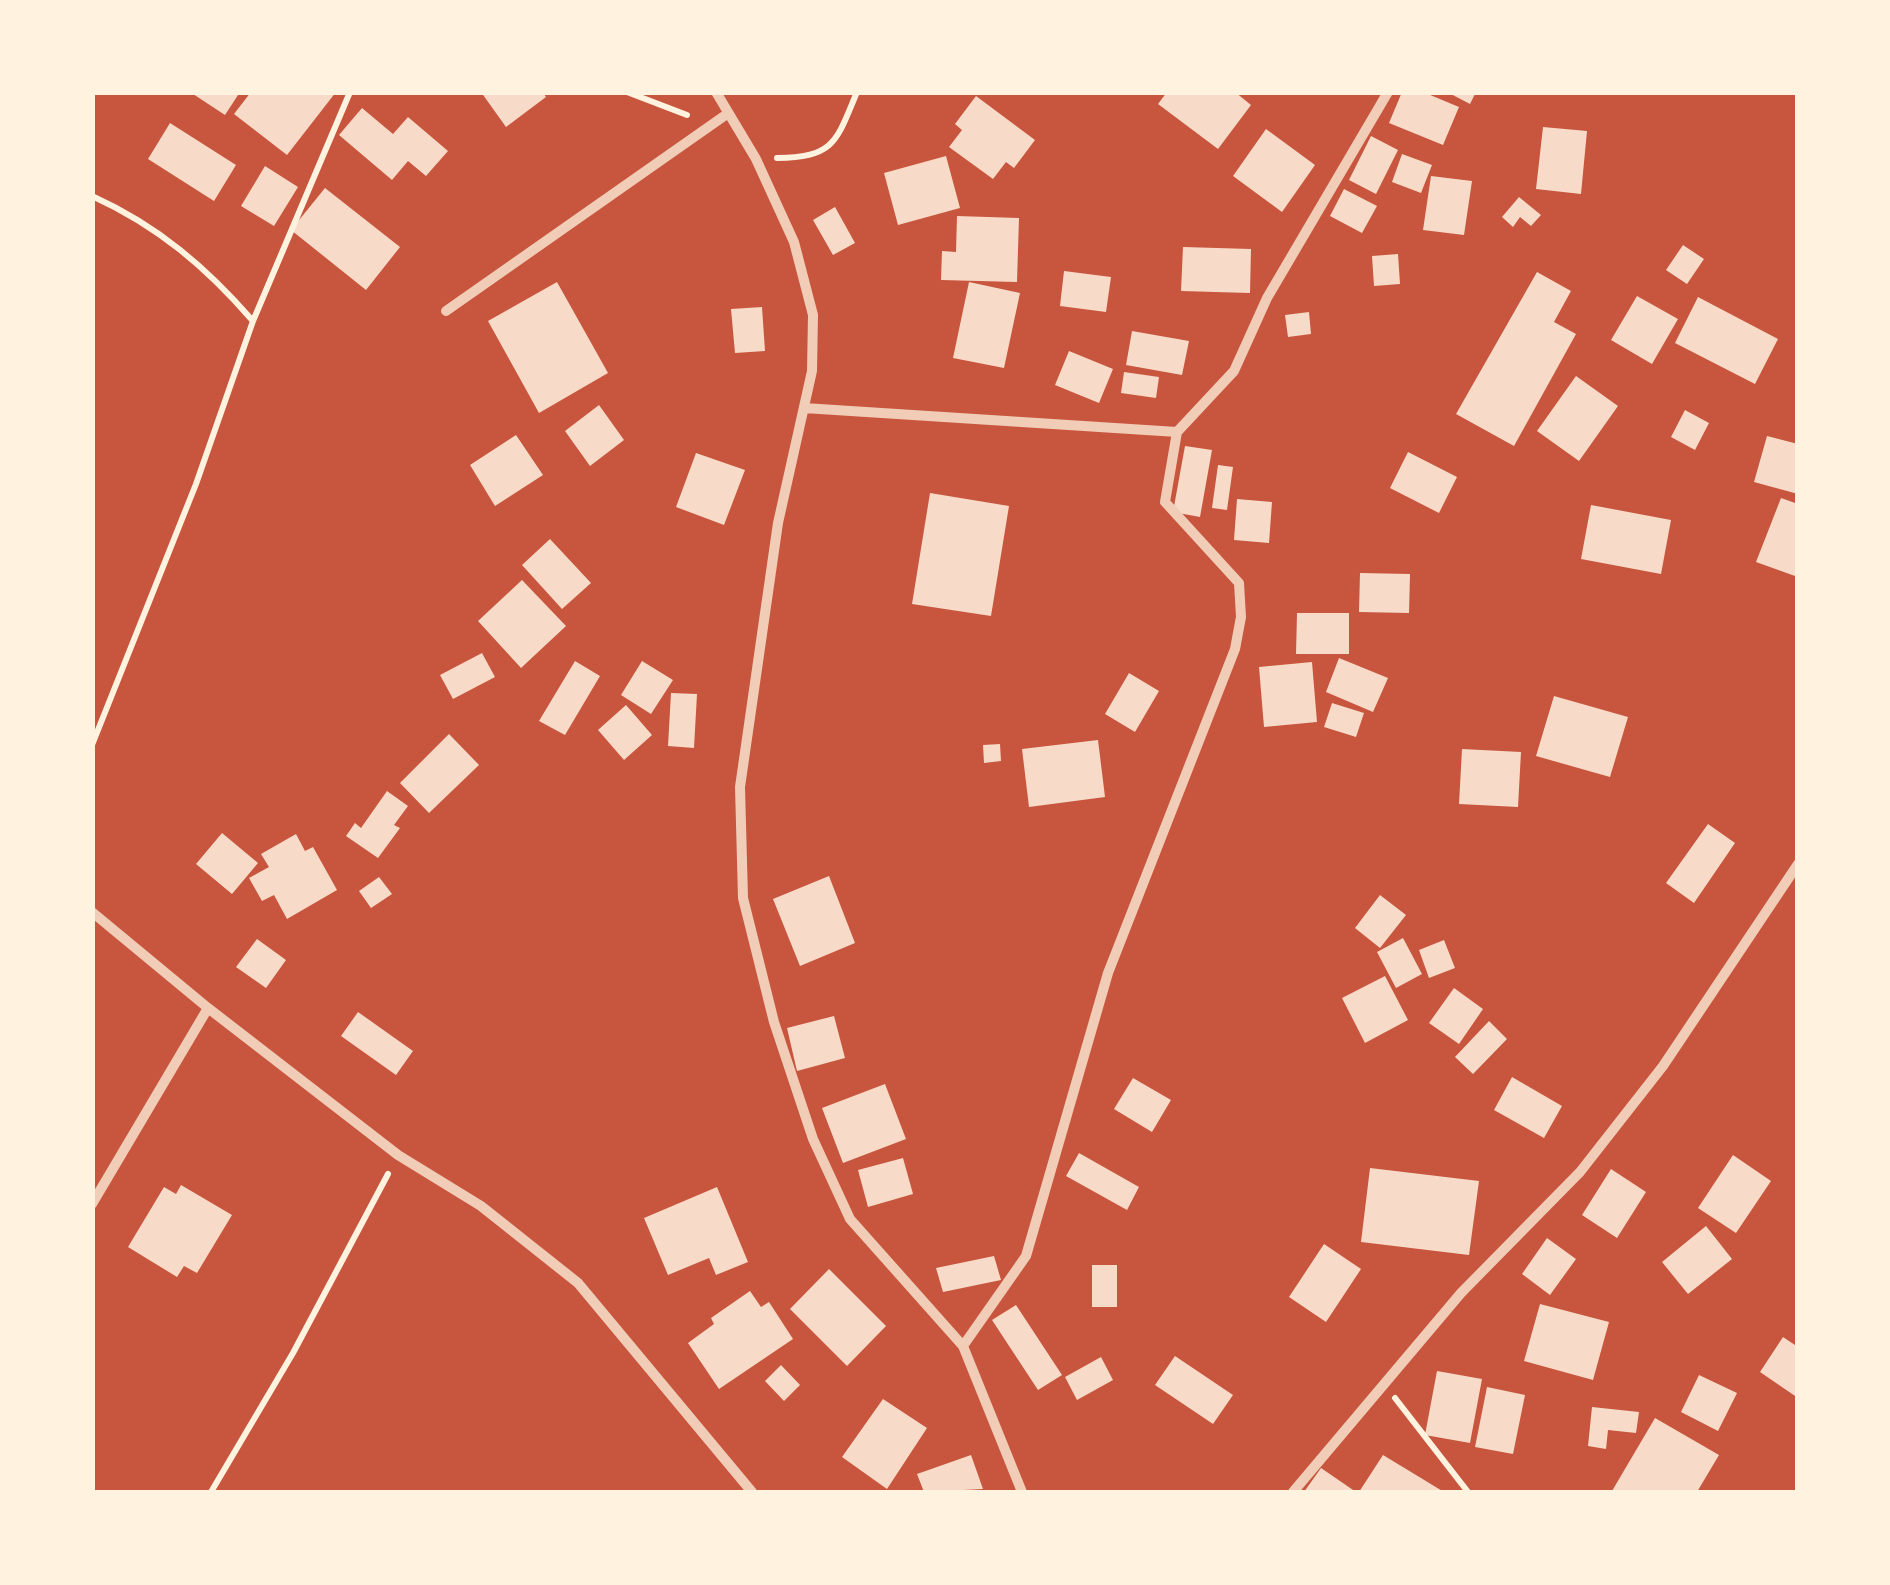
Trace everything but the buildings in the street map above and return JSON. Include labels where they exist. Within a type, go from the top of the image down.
[{"type":"street","points":[[716,92],[756,159],[794,242],[814,315],[812,371],[778,524],[740,787],[744,898],[774,1022],[812,1139],[850,1219],[963,1346],[1022,1492]]},
{"type":"street","points":[[963,1346],[1026,1256],[1108,973],[1235,649],[1242,617],[1239,582],[1164,502],[1177,432],[1234,370],[1267,298],[1388,92]]},
{"type":"street","points":[[446,311],[727,114]]},
{"type":"street","points":[[804,408],[1177,432]]},
{"type":"street","points":[[1293,1492],[1461,1294],[1580,1172],[1663,1066],[1798,864]]},
{"type":"street","points":[[92,912],[208,1008],[398,1155],[480,1206],[578,1282],[752,1492]]},
{"type":"street","points":[[92,1204],[208,1008]]},
{"type":"path","points":[[92,745],[196,484],[252,322],[350,92]]},
{"type":"path","points":[[628,92],[709,125]]},
{"type":"path","points":[[756,159],[814,157],[829,149],[857,92]]},
{"type":"path","points":[[92,196],[138,217],[178,246],[252,322]]},
{"type":"path","points":[[210,1492],[294,1352],[398,1155]]},
{"type":"path","points":[[1384,1384],[1468,1492]]}]
